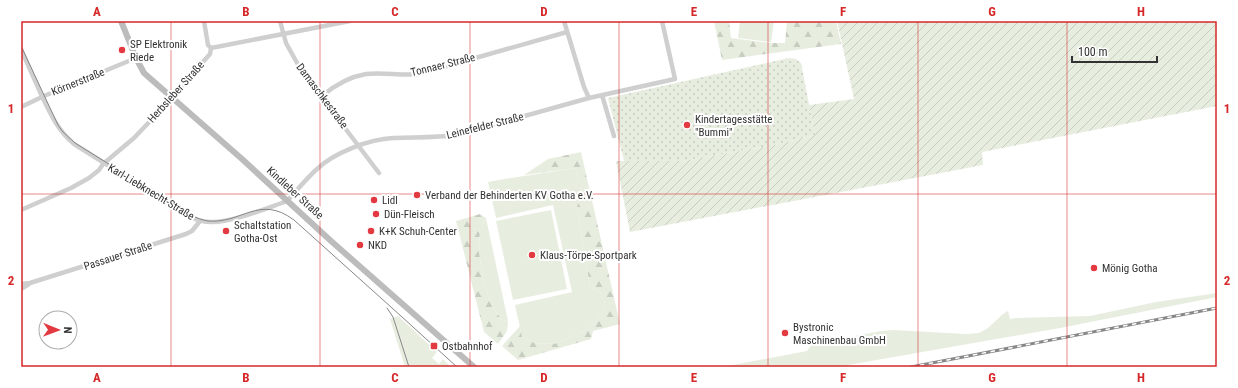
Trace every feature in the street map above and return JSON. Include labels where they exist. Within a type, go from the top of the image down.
[{"type":"main road","name":"Kindleber Straße","points":[[121,21],[136,58],[144,73],[474,367]]},
{"type":"street","points":[[204,21],[208,45],[211,48],[350,21]]},
{"type":"street","name":"Damaschkestraße","points":[[280,21],[288,48],[298,65],[379,173]]},
{"type":"street","points":[[564,21],[584,87],[589,98]]},
{"type":"street","name":"Leinefelder Straße","points":[[288,200],[318,168],[334,157],[377,140],[392,138],[436,138],[457,135],[589,98],[675,80],[662,21]]},
{"type":"street","name":"Tonnaer Straße","points":[[322,96],[337,84],[358,76],[368,74],[419,74],[567,32]]},
{"type":"street","name":"Herbsleber Straße","points":[[21,210],[71,188],[89,178],[99,170],[104,163],[134,138],[154,117],[210,54],[211,48]]},
{"type":"street","name":"Karl-Liebknecht-Straße","points":[[21,49],[52,117],[62,133],[74,144],[186,215],[200,221],[224,221],[268,208],[288,200]]},
{"type":"street","name":"Körnerstraße","points":[[21,107],[136,58]]},
{"type":"street","points":[[602,95],[614,136]]},
{"type":"street","name":"Passauer Straße","points":[[21,284],[30,283],[186,234],[192,231],[200,221]]},
{"type":"street","name":"Passauer Straße","points":[[21,289],[30,283]]},
{"type":"green space","points":[[714,21],[729,21],[731,38],[771,43],[785,43],[787,21],[836,21],[841,44],[722,60]]},
{"type":"green space","points":[[740,21],[774,21],[771,42],[738,38]]},
{"type":"green space","points":[[837,21],[1217,21],[1217,106],[982,152],[983,165],[630,232],[616,161],[682,161],[774,145],[815,135],[809,105],[854,99]]},
{"type":"green space","points":[[789,58],[796,59],[801,63],[815,135],[774,145],[682,161],[624,161],[608,98]]},
{"type":"green space","points":[[581,152],[620,324],[593,331],[591,339],[518,360],[502,346],[520,326],[522,337],[535,343],[554,344],[589,329],[602,314],[605,303],[601,293],[590,286],[577,207],[581,192],[575,168],[524,175],[548,159]]},
{"type":"green space","points":[[575,168],[581,192],[577,207],[590,286],[601,293],[605,303],[602,314],[589,329],[554,344],[535,343],[522,337],[515,305],[572,292],[553,205],[496,218],[488,182]]},
{"type":"green space","name":"Klaus-Törpe-Sportpark","points":[[551,210],[567,289],[513,300],[496,221]]},
{"type":"green space","points":[[480,214],[486,218],[480,227],[479,252],[484,284],[493,308],[502,320],[508,321],[507,331],[498,344],[484,332],[456,221]]},
{"type":"green space","points":[[486,218],[508,321],[502,320],[493,308],[484,284],[479,252],[480,227]]},
{"type":"green space","points":[[1217,293],[1217,297],[1060,328],[837,367],[722,367],[807,351],[812,344],[881,331],[893,330],[966,334],[979,333],[988,328],[1008,311],[1010,319],[1090,316],[1156,302]]},
{"type":"green space","points":[[398,316],[437,352],[432,358],[439,364],[443,359],[451,367],[405,367],[390,319]]},
{"type":"tram line","points":[[21,46],[58,125],[75,143],[175,206],[201,219],[208,221],[220,221],[260,210],[271,210],[282,213],[294,220],[457,367]]},
{"type":"tram line","points":[[387,308],[393,317],[409,367]]},
{"type":"railway","points":[[911,367],[1217,308]]},
{"type":"place","name":"SP Elektronik Riede","points":[[122,50]]},
{"type":"place","name":"Kindertagesstätte \"Bummi\"","points":[[687,125]]},
{"type":"place","name":"Verband der Behinderten KV Gotha e.V.","points":[[417,195]]},
{"type":"place","name":"Lidl","points":[[374,200]]},
{"type":"place","name":"Dün-Fleisch","points":[[376,214]]},
{"type":"place","name":"Schaltstation Gotha-Ost","points":[[226,231]]},
{"type":"place","name":"K+K Schuh-Center","points":[[371,231]]},
{"type":"place","name":"NKD","points":[[360,245]]},
{"type":"place","name":"Klaus-Törpe-Sportpark","points":[[532,255]]},
{"type":"place","name":"Mönig Gotha","points":[[1094,268]]},
{"type":"place","name":"Bystronic Maschinenbau GmbH","points":[[785,333]]},
{"type":"place","name":"Ostbahnhof","points":[[434,346]]}]
